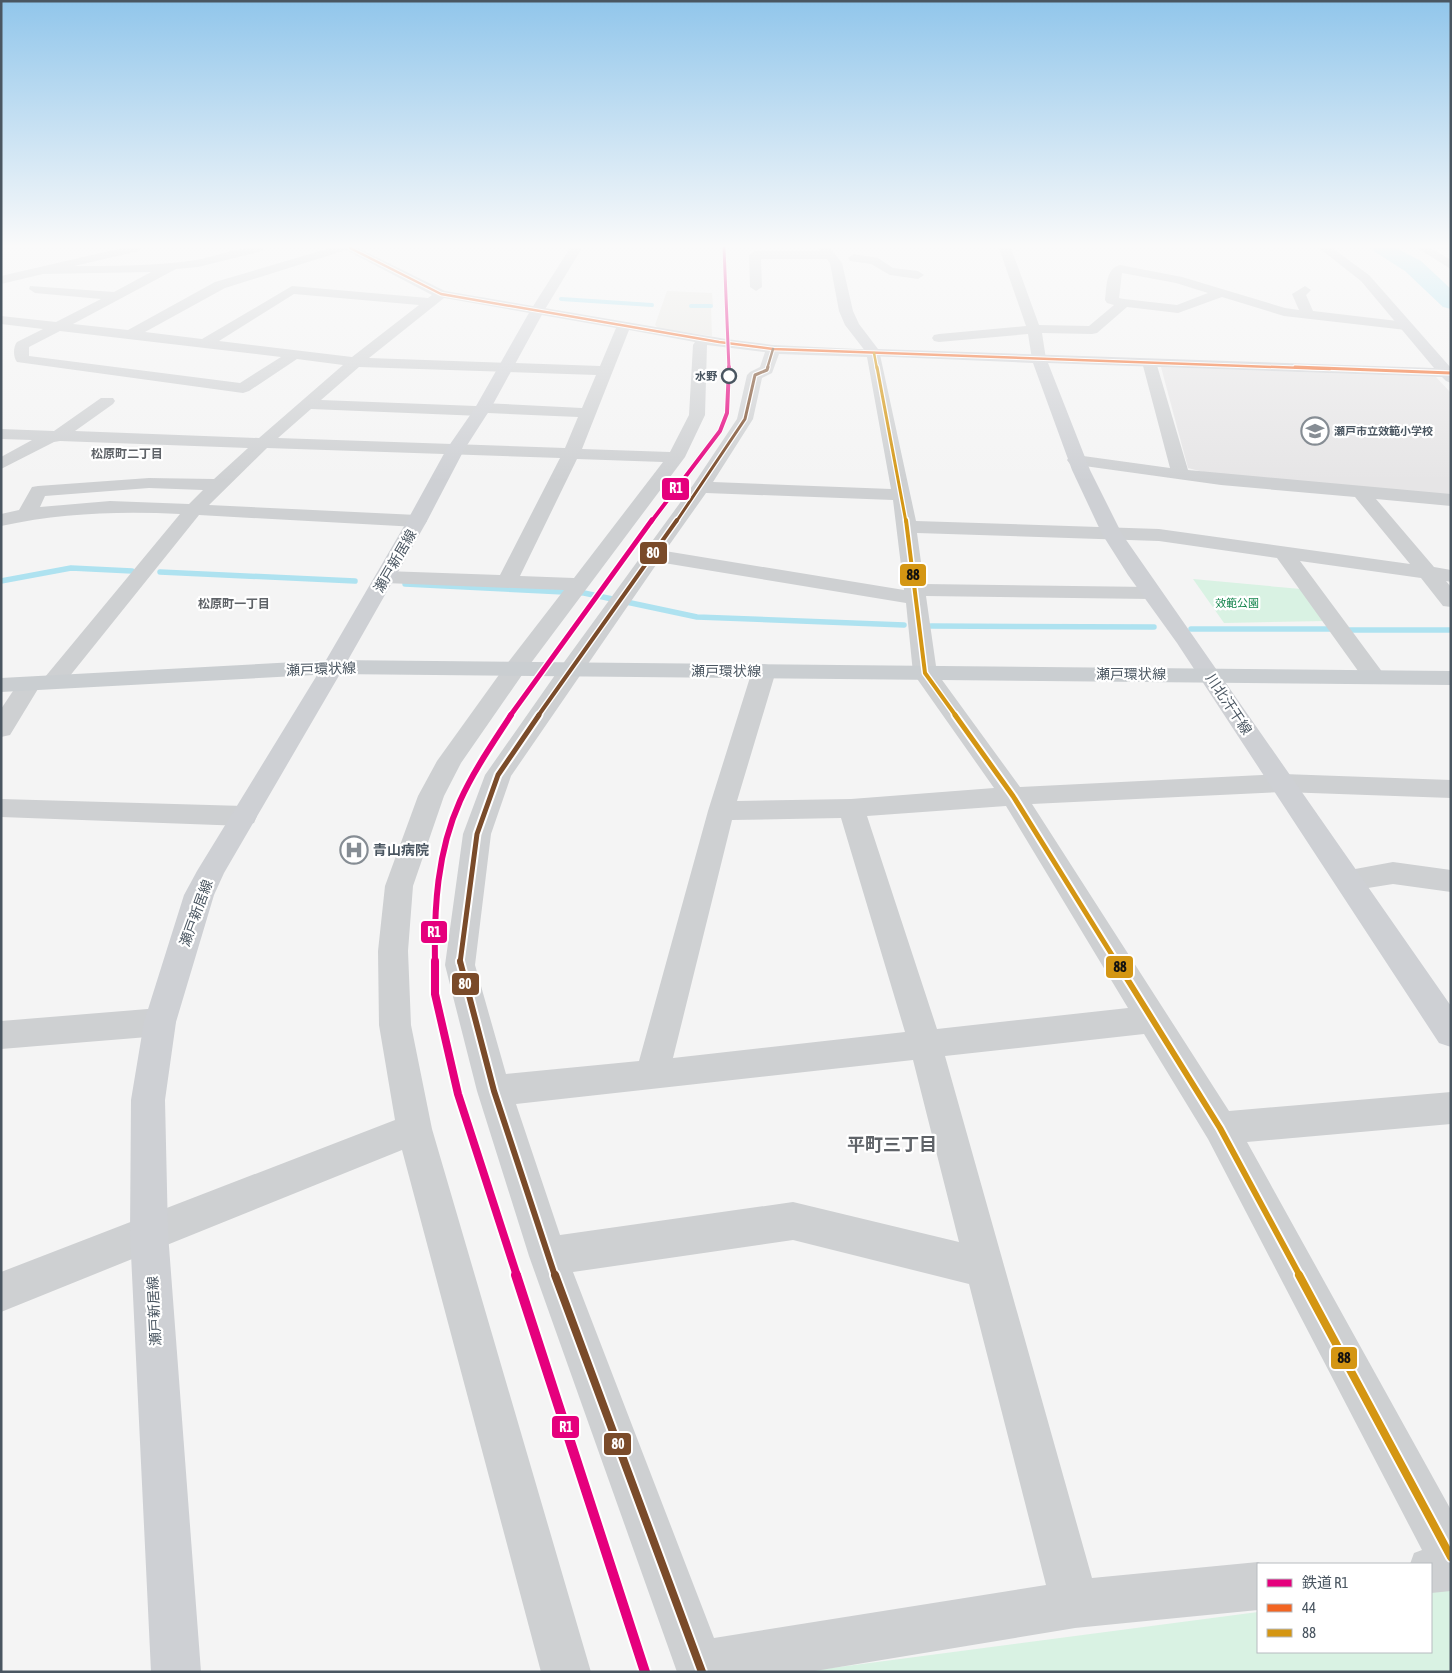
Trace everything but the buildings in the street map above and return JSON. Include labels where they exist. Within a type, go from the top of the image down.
[{"type":"main road","name":"瀬戸環状線","points":[[1,684],[333,667],[1451,678]]},
{"type":"street","points":[[62,326],[22,345],[22,359],[243,388],[294,355]]},
{"type":"street","points":[[63,326],[355,362],[605,371]]},
{"type":"street","points":[[130,334],[145,326]]},
{"type":"street","points":[[205,343],[233,326]]},
{"type":"street","points":[[53,682],[194,509],[262,443],[399,326]]},
{"type":"street","name":"瀬戸新居線","points":[[176,1672],[149,1233],[148,1100],[160,1022],[199,895],[211,871],[333,667],[528,326]]},
{"type":"street","points":[[506,582],[571,454],[624,326]]},
{"type":"street","points":[[631,326],[773,349],[1449,374]]},
{"type":"street","points":[[853,326],[874,353],[907,527],[925,673],[1013,796],[1220,1128],[1451,1557]]},
{"type":"street","points":[[1033,326],[1039,359]]},
{"type":"street","points":[[939,338],[1034,329],[1092,330],[1097,326]]},
{"type":"street","points":[[1406,326],[1449,374]]},
{"type":"street","points":[[566,1672],[414,1129],[395,1025],[393,951],[399,886],[431,796],[450,761],[514,670],[676,457],[697,415],[700,345],[705,338]]},
{"type":"street","points":[[773,349],[767,370],[755,375],[745,419],[654,555],[570,670],[498,775],[477,834],[460,965],[494,1090],[548,1256],[701,1668],[1075,1604],[1257,1586]]},
{"type":"street","name":"川北汗干線","points":[[1039,359],[1076,460],[1111,533],[1150,593],[1186,640],[1451,1033]]},
{"type":"street","points":[[1149,362],[1180,473]]},
{"type":"street","points":[[1,464],[53,437],[107,400]]},
{"type":"street","points":[[307,404],[588,412]]},
{"type":"street","points":[[1,434],[676,457]]},
{"type":"street","points":[[1076,460],[1221,480],[1451,500]]},
{"type":"street","points":[[27,514],[38,491],[149,483],[219,485]]},
{"type":"street","points":[[701,487],[900,495]]},
{"type":"street","points":[[1361,492],[1430,573],[1451,601]]},
{"type":"street","points":[[1,520],[27,514],[84,506],[139,506],[417,521]]},
{"type":"street","points":[[907,527],[1159,535],[1451,576]]},
{"type":"street","points":[[1285,554],[1374,677]]},
{"type":"street","points":[[654,555],[915,594],[1150,593]]},
{"type":"street","points":[[381,584],[506,582],[574,592]]},
{"type":"street","points":[[381,584],[574,592]]},
{"type":"street","points":[[652,1075],[722,811],[764,671]]},
{"type":"street","points":[[1,729],[29,684]]},
{"type":"street","points":[[722,811],[851,808],[1013,796],[1283,783],[1451,789]]},
{"type":"street","points":[[1,808],[244,816]]},
{"type":"street","points":[[851,808],[925,1044],[1075,1604]]},
{"type":"street","points":[[1349,880],[1393,873],[1451,881]]},
{"type":"street","points":[[494,1090],[652,1075],[1153,1019]]},
{"type":"street","points":[[1,1035],[160,1022]]},
{"type":"street","points":[[1220,1128],[1451,1108]]},
{"type":"street","points":[[1,1292],[414,1129]]},
{"type":"street","points":[[548,1256],[793,1221],[985,1268]]},
{"type":"street","points":[[1432,1570],[1451,1568]]},
{"type":"shaded area","points":[[656,326],[712,326],[712,336],[658,328]]},
{"type":"shaded area","name":"瀬戸市立效範小学校","points":[[1161,367],[1436,377],[1451,393],[1451,496],[1222,477],[1188,468]]},
{"type":"green space","name":"效範公園","points":[[1193,579],[1301,589],[1326,621],[1224,623]]},
{"type":"green space","points":[[1451,1587],[1451,1672],[801,1672],[1257,1612],[1257,1653],[1432,1653],[1432,1590]]},
{"type":"waterway","points":[[1,581],[71,568],[132,571]]},
{"type":"waterway","points":[[160,572],[355,581]]},
{"type":"waterway","points":[[405,584],[584,593],[697,617],[904,625]]},
{"type":"waterway","points":[[931,626],[1154,627]]},
{"type":"waterway","points":[[1191,629],[1330,629]]},
{"type":"waterway","points":[[1350,630],[1451,630]]},
{"type":"rail line","name":"R1","points":[[645,1672],[458,1094],[435,994],[434,924],[436,893],[451,826],[460,801],[482,759],[526,692],[720,431],[727,413],[729,375],[727,326]]},
{"type":"transit line","name":"44","points":[[627,326],[773,349],[1451,373]]},
{"type":"transit line","name":"80","points":[[702,1672],[548,1256],[494,1091],[460,965],[477,834],[498,775],[570,670],[701,487],[745,419],[755,375],[767,370],[773,349]]},
{"type":"transit line","name":"88","points":[[874,353],[907,527],[925,673],[1013,796],[1220,1128],[1451,1557]]},
{"type":"place","name":"水野","points":[[729,376]]},
{"type":"place","name":"瀬戸市立效範小学校","points":[[1315,431]]},
{"type":"place","name":"青山病院","points":[[354,850]]},
{"type":"district","name":"松原町二丁目","points":[[127,454]]},
{"type":"district","name":"松原町一丁目","points":[[234,604]]},
{"type":"district","name":"平町三丁目","points":[[892,1145]]}]
